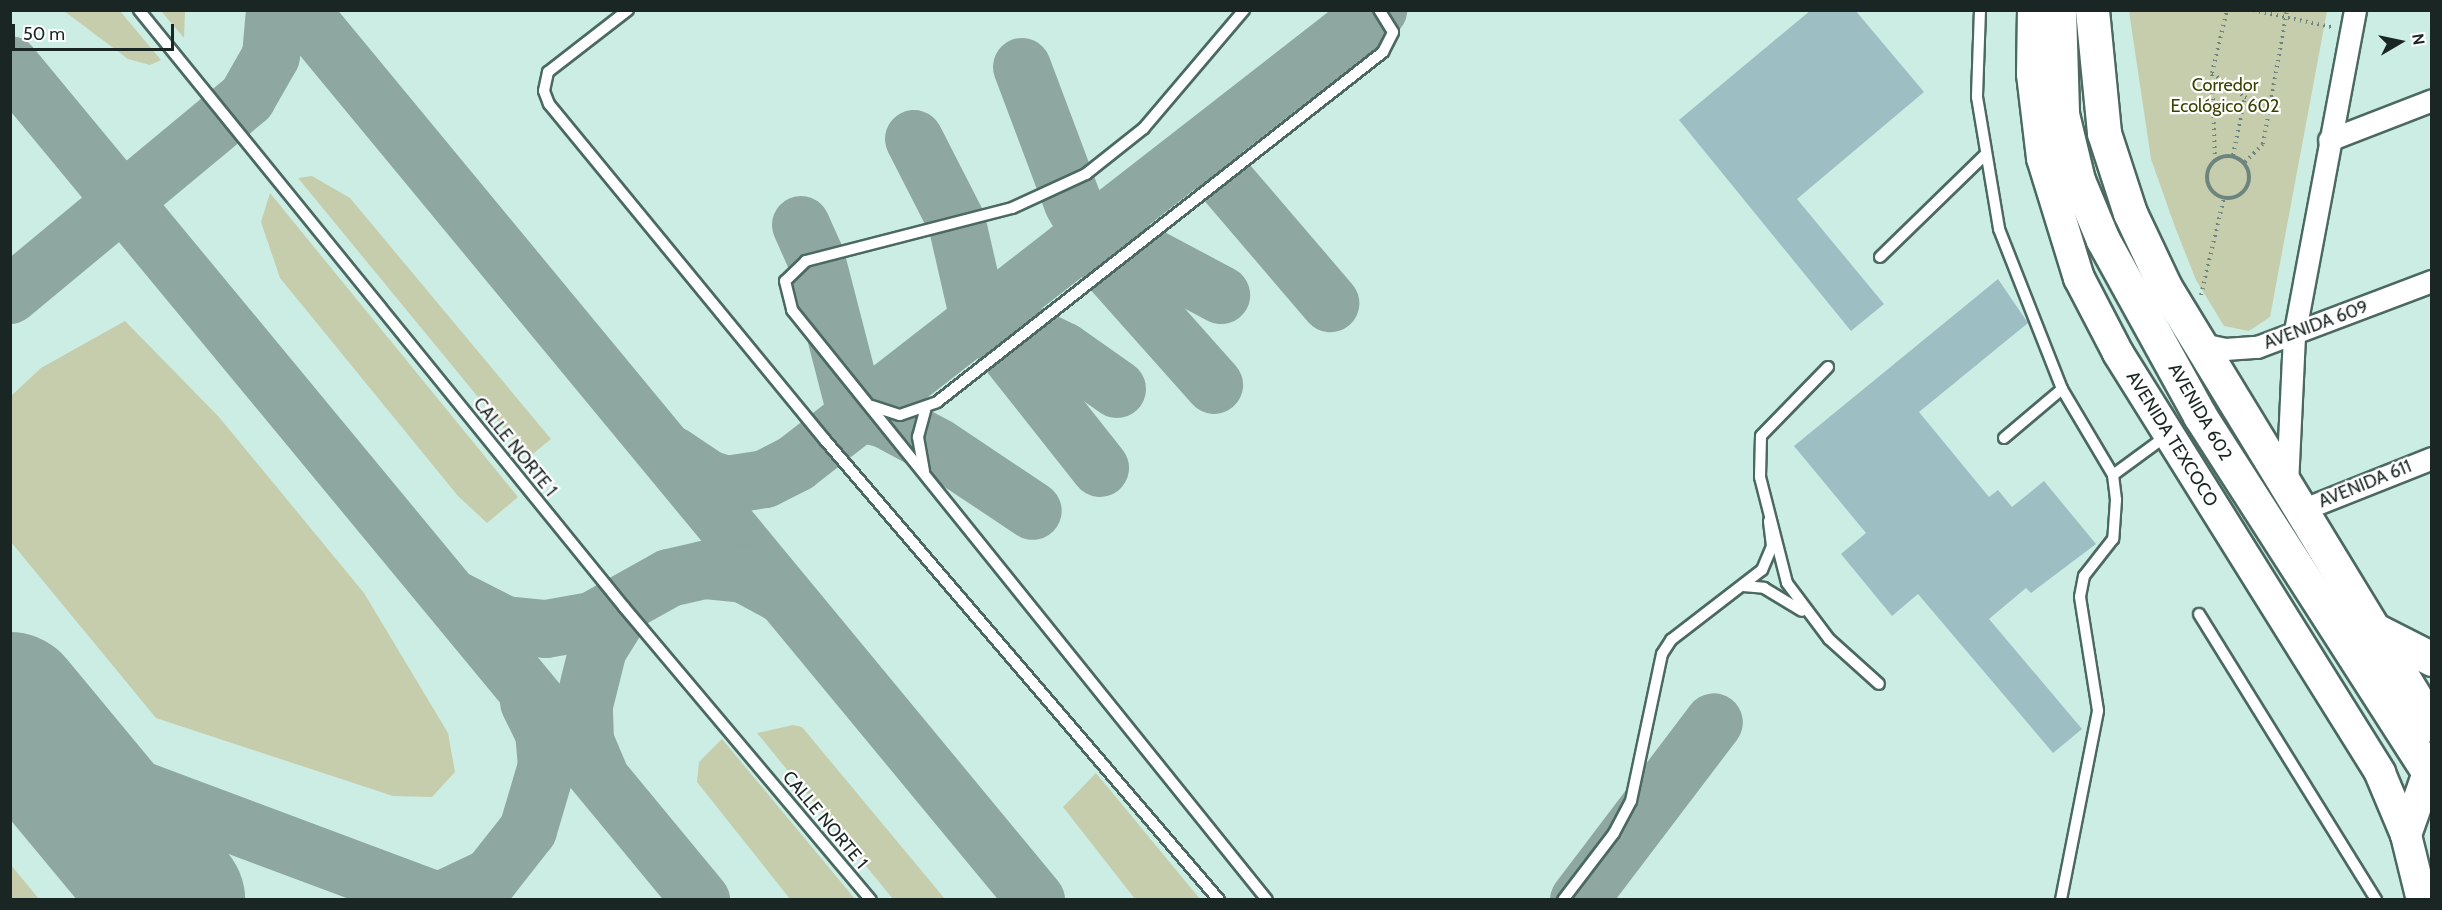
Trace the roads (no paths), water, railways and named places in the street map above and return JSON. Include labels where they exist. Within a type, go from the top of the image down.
[{"type":"main road","name":"AVENIDA TEXCOCO","points":[[2034,10],[2036,116],[2064,239],[2097,316],[2369,754],[2406,835],[2422,900]]},
{"type":"main road","name":"AVENIDA 602","points":[[2059,10],[2059,81],[2067,136],[2103,240],[2200,416],[2430,770]]},
{"type":"main road","name":"AVENIDA 602","points":[[2092,10],[2091,48],[2104,132],[2119,186],[2194,338],[2432,725]]},
{"type":"main road","name":"AVENIDA 602","points":[[2091,48],[2105,10]]},
{"type":"main road","points":[[2371,627],[2432,659]]},
{"type":"main road","points":[[2406,835],[2430,770]]},
{"type":"street","points":[[2293,501],[2294,336],[2353,21]]},
{"type":"street","points":[[2329,140],[2432,100]]},
{"type":"street","name":"AVENIDA 609","points":[[2194,338],[2241,349],[2294,336],[2432,281]]},
{"type":"street","name":"AVENIDA 611","points":[[2293,501],[2432,458]]},
{"type":"lane","name":"CALLE NORTE 1","points":[[139,10],[624,607],[871,900]]},
{"type":"lane","points":[[628,10],[548,72],[544,91],[549,104],[825,440],[1218,900]]},
{"type":"lane","points":[[1244,10],[1144,128],[1061,189],[1012,208],[792,268],[785,281],[792,310],[1267,900]]},
{"type":"lane","points":[[868,405],[900,415],[925,410],[1383,52],[1394,32],[1379,10]]},
{"type":"lane","points":[[1980,10],[1977,97],[1984,156],[1999,229],[2062,389],[2113,475],[2113,539],[2084,576],[2080,597],[2098,711],[2061,900]]},
{"type":"lane","points":[[1880,257],[1984,156]]},
{"type":"lane","points":[[1809,616],[1787,584],[1770,521],[1760,477],[1761,436],[1828,367]]},
{"type":"lane","points":[[2004,438],[2062,389]]},
{"type":"lane","points":[[925,410],[918,441],[925,476]]},
{"type":"lane","points":[[2113,475],[2169,434]]},
{"type":"lane","points":[[1563,900],[1614,833],[1631,801],[1665,648],[1762,570],[1770,555],[1770,521]]},
{"type":"lane","points":[[1743,586],[1777,594],[1809,616],[1879,684]]},
{"type":"lane","points":[[2199,614],[2376,900]]},
{"type":"park label","name":"Corredor Ecológico 602","points":[[2225,96]]}]
